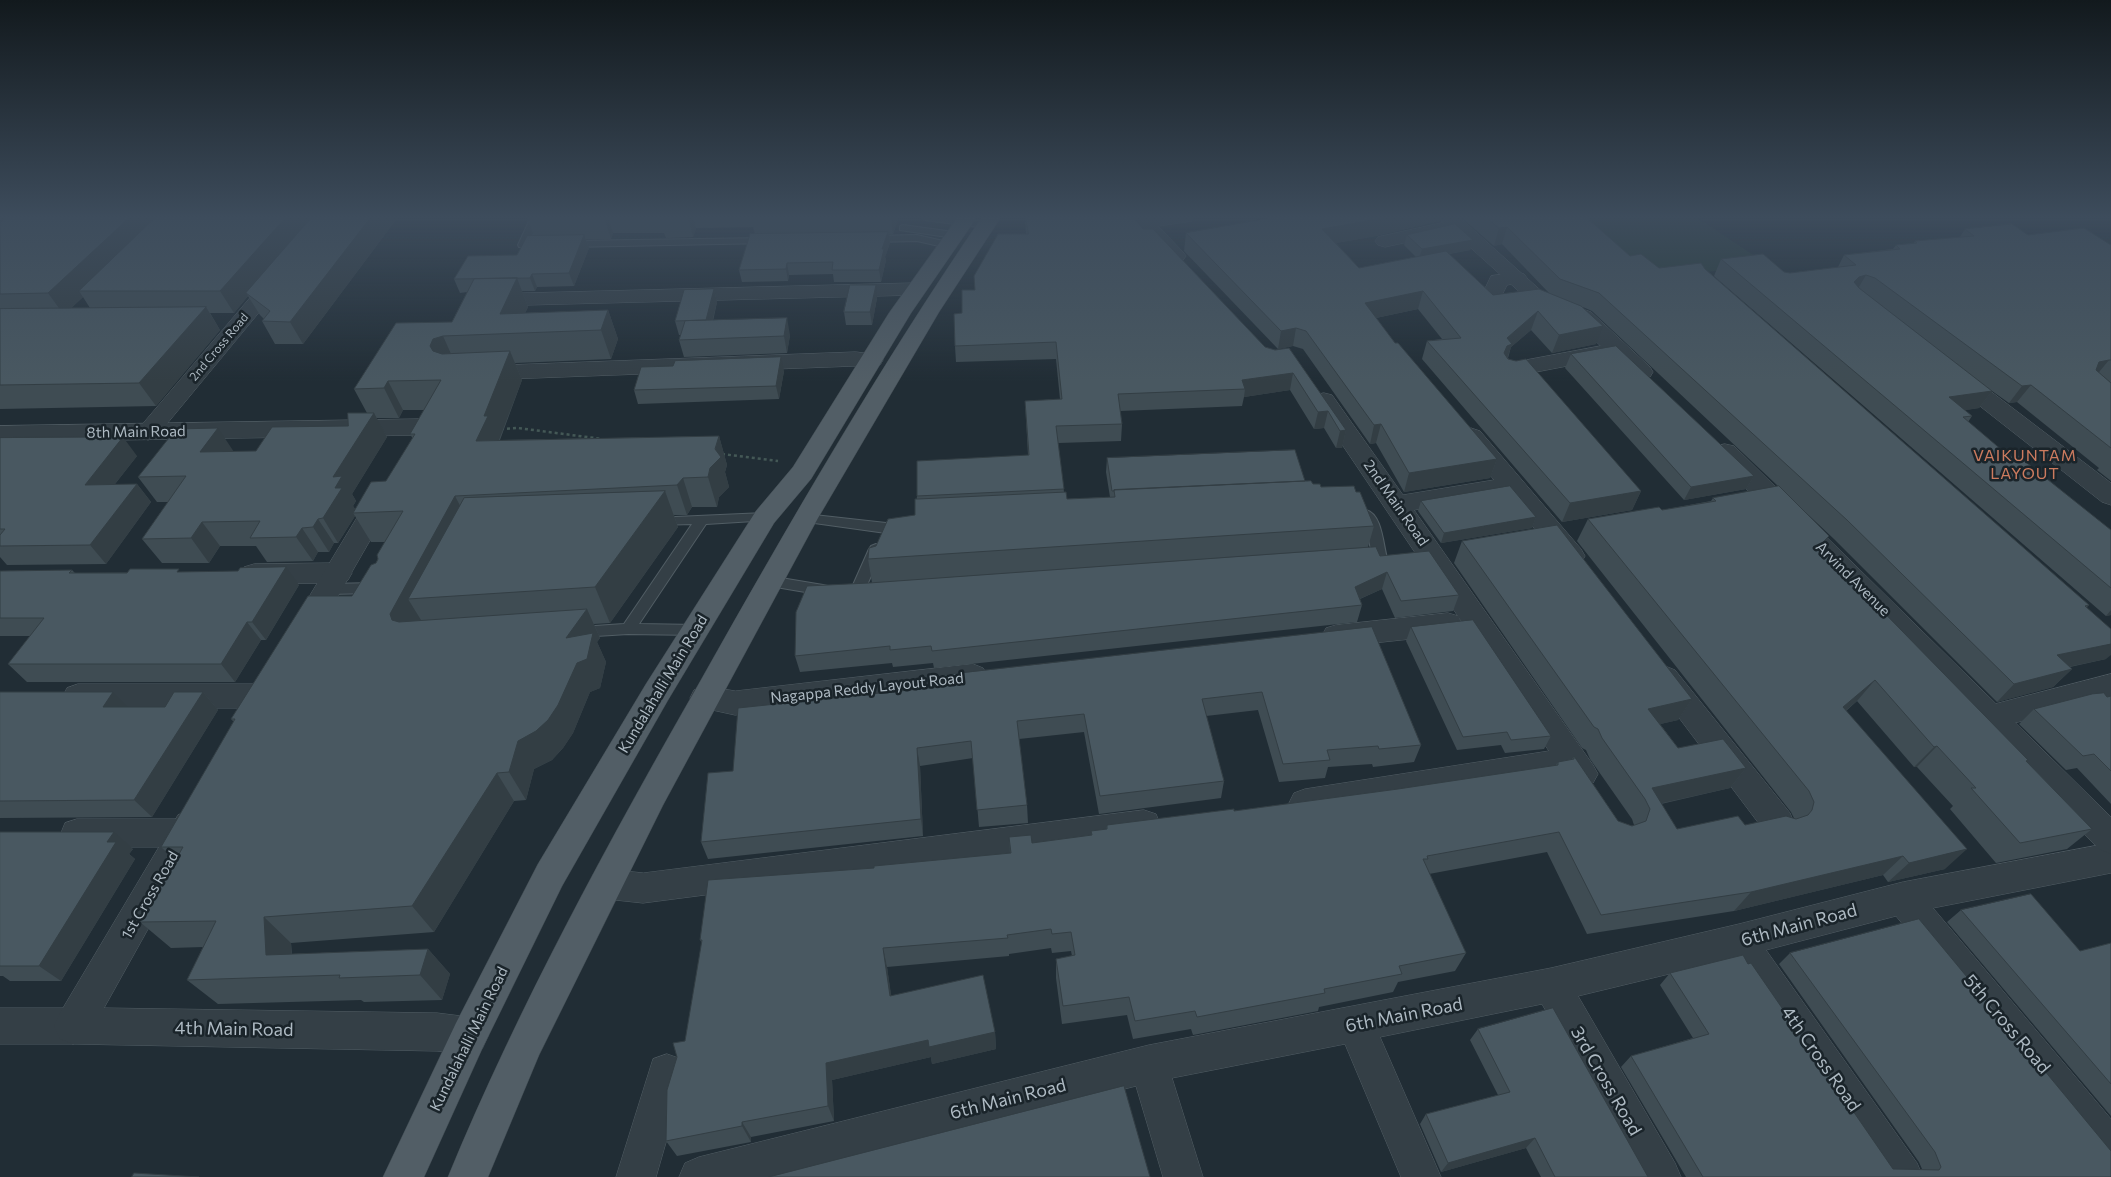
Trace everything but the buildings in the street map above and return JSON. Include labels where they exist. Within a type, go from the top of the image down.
[{"type":"main road","name":"Kundalahalli Main Road","points":[[403,1177],[469,1036],[550,875],[765,517],[802,472],[916,289],[930,272]]},
{"type":"main road","points":[[468,1177],[526,1042],[606,884],[769,581],[928,312],[947,272]]},
{"type":"street","name":"2nd Cross Road","points":[[148,432],[282,272]]},
{"type":"street","points":[[1509,272],[1540,301],[1584,317],[1659,390]]},
{"type":"street","points":[[1492,297],[1498,280],[1516,278]]},
{"type":"street","points":[[487,300],[916,289]]},
{"type":"street","points":[[213,322],[241,321]]},
{"type":"street","points":[[1510,370],[1618,350]]},
{"type":"street","points":[[456,374],[856,359],[872,360]]},
{"type":"street","points":[[1942,365],[2111,496]]},
{"type":"street","name":"2nd Main Road","points":[[1309,378],[1398,504],[1598,799]]},
{"type":"street","points":[[1456,418],[1555,535],[1585,574]]},
{"type":"street","name":"8th Main Road","points":[[0,434],[148,432],[409,451],[333,581]]},
{"type":"street","name":"Arvind Avenue","points":[[1708,436],[1771,496],[2111,839]]},
{"type":"street","points":[[1398,504],[1512,485]]},
{"type":"street","points":[[1741,502],[1771,496]]},
{"type":"street","points":[[1527,540],[1585,530]]},
{"type":"street","points":[[1433,556],[1462,551]]},
{"type":"street","points":[[228,574],[333,581],[250,722]]},
{"type":"street","points":[[1308,639],[1476,621]]},
{"type":"street","points":[[1651,659],[1778,823]]},
{"type":"street","name":"Nagappa Reddy Layout Road","points":[[705,698],[735,703],[1002,673]]},
{"type":"street","points":[[49,696],[278,674]]},
{"type":"street","points":[[1991,717],[2111,686]]},
{"type":"street","points":[[1277,807],[1573,760]]},
{"type":"street","name":"1st Cross Road","points":[[73,1026],[206,799]]},
{"type":"street","points":[[606,884],[643,888],[1168,821]]},
{"type":"street","points":[[49,833],[186,833]]},
{"type":"street","name":"6th Main Road","points":[[699,1177],[1149,1064],[1551,985],[1739,941],[1903,898],[2111,858]]},
{"type":"street","name":"5th Cross Road","points":[[1903,898],[2111,1150]]},
{"type":"street","name":"4th Cross Road","points":[[1739,941],[1903,1177]]},
{"type":"street","name":"3rd Cross Road","points":[[1551,985],[1661,1177]]},
{"type":"street","points":[[1355,1024],[1421,1177]]},
{"type":"street","name":"4th Main Road","points":[[0,1026],[437,1032],[469,1036]]},
{"type":"street","points":[[1149,1064],[1183,1177]]},
{"type":"street","points":[[636,1177],[667,1073]]},
{"type":"lane","points":[[1351,560],[1380,558],[1371,521],[1360,506]]},
{"type":"lane","points":[[643,522],[765,517]]},
{"type":"lane","points":[[805,518],[886,528],[912,521]]},
{"type":"lane","points":[[628,629],[702,519]]},
{"type":"lane","points":[[846,593],[886,528]]},
{"type":"lane","points":[[333,581],[387,588]]},
{"type":"lane","points":[[769,581],[846,593],[876,593]]},
{"type":"lane","points":[[571,633],[628,629],[696,630]]},
{"type":"path","points":[[499,429],[518,428],[606,439]]},
{"type":"path","points":[[713,453],[781,461]]},
{"type":"green space","points":[[1644,272],[1706,272],[1652,278]]},
{"type":"district","name":"VAIKUNTAM LAYOUT","points":[[2025,465]]}]
